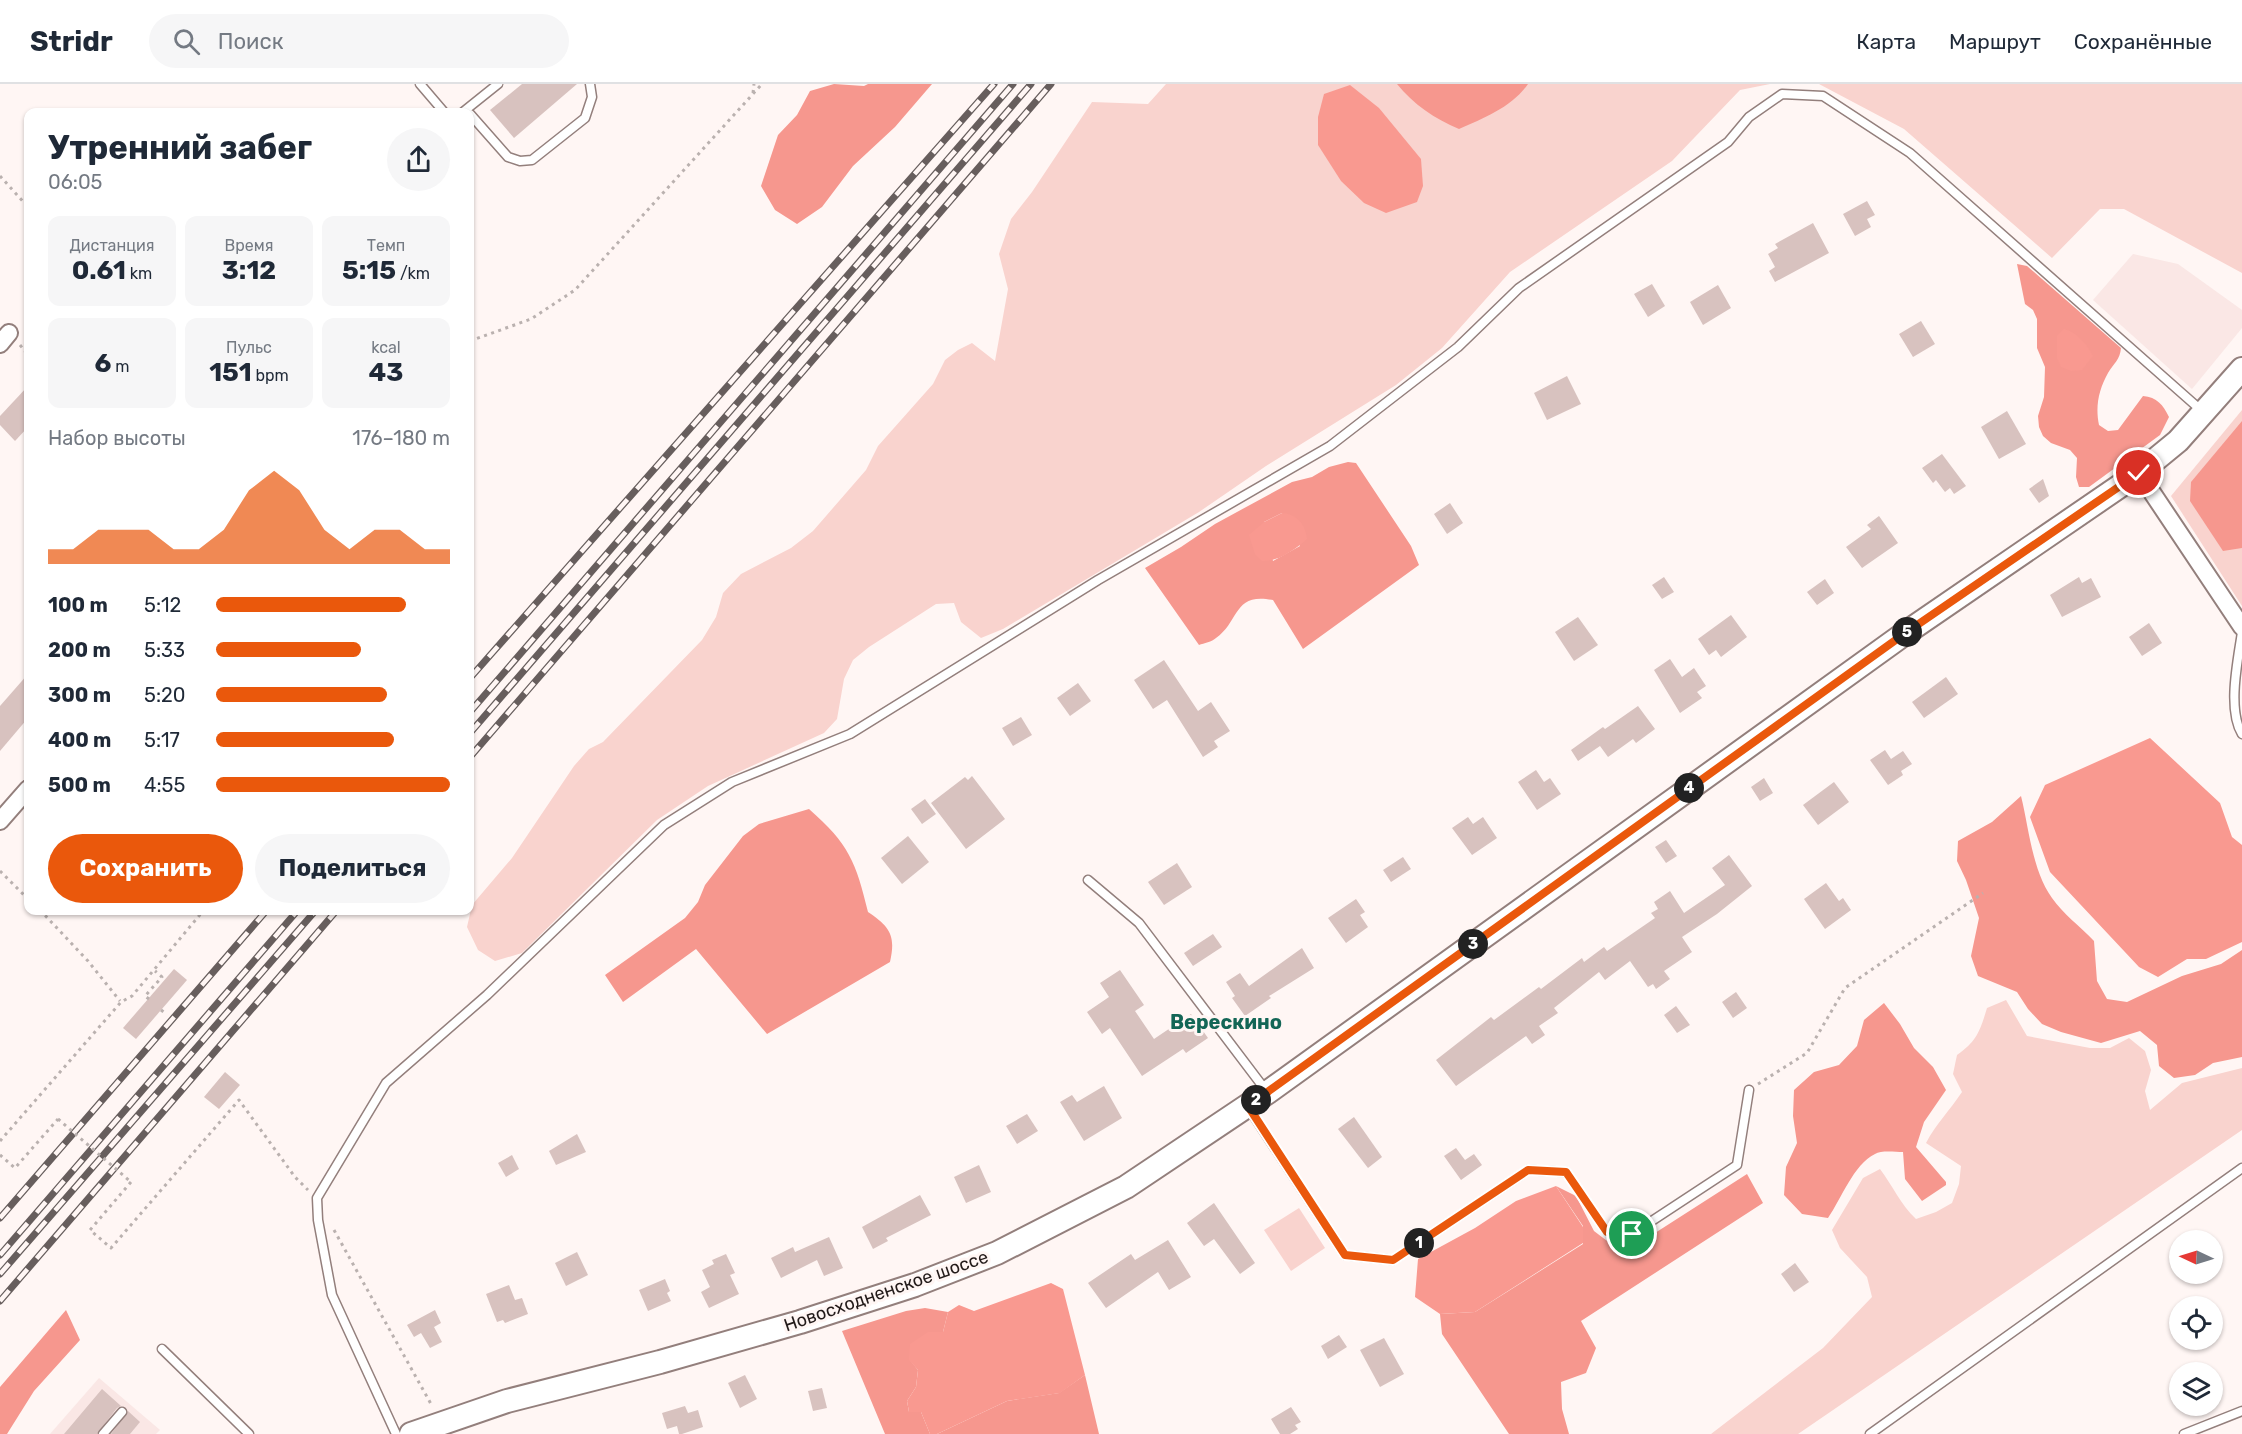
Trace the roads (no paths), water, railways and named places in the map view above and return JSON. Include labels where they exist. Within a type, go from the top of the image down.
[{"type":"main road","name":"Новосходненское шоссе","points":[[411,1434],[507,1401],[660,1362],[800,1322],[915,1285],[1026,1239],[1126,1187],[1268,1092],[1904,634],[2139,473],[2178,441],[2242,369]]},
{"type":"street","points":[[2139,473],[2242,627]]},
{"type":"street","points":[[0,821],[24,794]]},
{"type":"lane","points":[[420,84],[441,108]]},
{"type":"lane","points":[[471,108],[498,84]]},
{"type":"lane","points":[[474,121],[508,157],[520,161],[532,160],[585,118],[592,97],[590,84]]},
{"type":"lane","points":[[396,1434],[332,1295],[318,1220],[317,1198],[386,1083],[487,995],[664,825],[732,782],[850,734],[1098,580],[1330,446],[1458,347],[1520,288],[1728,142],[1749,117],[1782,94],[1822,96],[1910,153],[2204,414]]},
{"type":"lane","points":[[2242,632],[2235,679],[2236,709],[2242,734]]},
{"type":"lane","points":[[1088,880],[1139,923],[1268,1092]]},
{"type":"lane","points":[[1248,1106],[1345,1255],[1393,1260],[1528,1170],[1566,1172],[1607,1232],[1632,1234],[1737,1165],[1749,1090]]},
{"type":"lane","points":[[1870,1434],[2242,1168]]},
{"type":"lane","points":[[162,1349],[249,1434]]},
{"type":"lane","points":[[2184,1434],[2242,1411]]},
{"type":"lane","points":[[103,1434],[122,1412]]},
{"type":"railway","points":[[474,673],[994,84]]},
{"type":"railway","points":[[474,707],[1013,84]]},
{"type":"railway","points":[[474,728],[1031,84]]},
{"type":"railway","points":[[474,752],[1051,84]]},
{"type":"railway","points":[[0,1218],[263,915]]},
{"type":"railway","points":[[0,1255],[294,915]]},
{"type":"railway","points":[[0,1274],[312,915]]},
{"type":"railway","points":[[0,1301],[333,915]]},
{"type":"district","name":"Верескино","points":[[1226,1022]]}]
